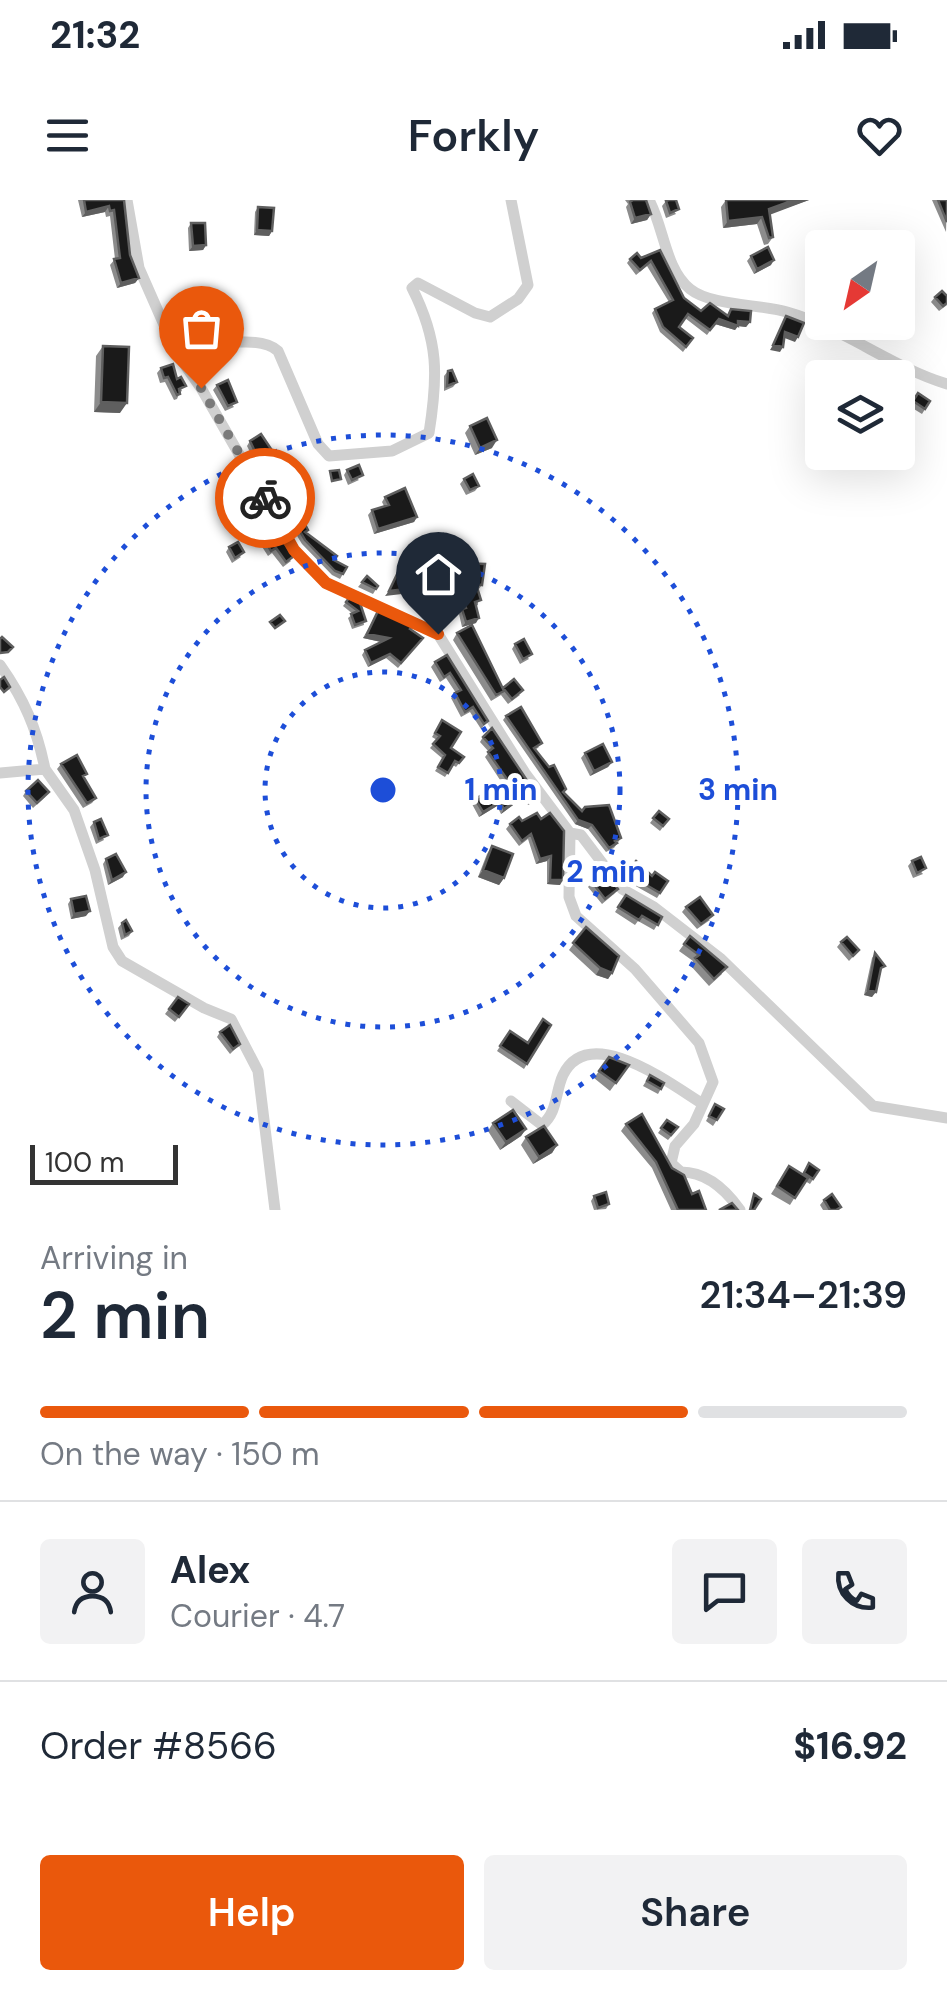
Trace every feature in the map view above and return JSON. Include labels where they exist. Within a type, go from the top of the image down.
[{"type":"street","points":[[127,200],[139,268],[176,352],[201,388],[294,550],[326,583],[438,634],[525,773],[570,833],[569,897],[576,916],[635,969],[699,1043],[713,1082],[694,1124],[675,1146],[671,1163],[681,1172],[698,1172],[730,1196],[740,1210]]},
{"type":"street","points":[[176,352],[240,342],[272,345],[318,444],[329,456],[392,451],[429,433],[434,403],[436,368],[429,321],[412,288],[418,282],[490,317],[518,299],[528,285],[510,200]]},
{"type":"street","points":[[648,200],[674,267],[686,286],[700,296],[787,312],[852,337],[932,380],[947,384]]},
{"type":"street","points":[[0,665],[25,701],[38,732],[46,769],[74,810],[95,870],[113,947],[122,961],[204,1008],[232,1019],[246,1043],[258,1071],[275,1210]]},
{"type":"street","points":[[0,772],[46,769]]},
{"type":"street","points":[[570,833],[582,835],[622,889],[654,907],[720,958],[874,1106],[947,1118]]},
{"type":"street","points":[[510,1102],[542,1125],[551,1117],[564,1071],[581,1058],[604,1052],[638,1064],[703,1104]]},
{"type":"building","points":[[84,200],[124,200],[130,255],[139,278],[121,283],[114,259],[120,258],[114,210],[110,211],[109,206],[86,212]]},
{"type":"building","points":[[646,200],[651,214],[635,218],[630,202]]},
{"type":"building","points":[[676,200],[679,209],[670,213],[666,201]]},
{"type":"building","points":[[726,200],[794,200],[769,209],[773,237],[769,238],[762,217],[728,221]]},
{"type":"building","points":[[938,200],[947,200],[947,222]]},
{"type":"building","points":[[258,207],[274,208],[272,231],[257,230]]},
{"type":"building","points":[[191,223],[205,223],[206,245],[193,246]]},
{"type":"building","points":[[768,247],[774,260],[757,269],[751,256]]},
{"type":"building","points":[[660,250],[684,298],[701,311],[710,303],[728,316],[731,309],[751,311],[750,322],[738,321],[738,326],[719,319],[710,330],[688,314],[679,327],[693,338],[686,347],[663,327],[655,309],[673,300],[651,261],[640,270],[630,259],[637,253],[641,258]]},
{"type":"building","points":[[942,291],[947,296],[943,306],[935,297]]},
{"type":"building","points":[[786,316],[804,323],[798,337],[785,332],[783,347],[773,345]]},
{"type":"building","points":[[103,346],[129,347],[127,403],[101,402]]},
{"type":"building","points":[[173,364],[177,379],[181,377],[186,386],[177,395],[161,368]]},
{"type":"building","points":[[452,370],[457,382],[447,386],[448,371]]},
{"type":"building","points":[[228,380],[237,402],[228,406],[217,385]]},
{"type":"building","points":[[918,393],[930,401],[925,409],[915,402]]},
{"type":"building","points":[[487,418],[497,440],[480,448],[470,426]]},
{"type":"building","points":[[261,434],[271,449],[258,458],[250,441]]},
{"type":"building","points":[[359,465],[363,475],[352,480],[347,470]]},
{"type":"building","points":[[339,470],[341,479],[332,481],[330,471]]},
{"type":"building","points":[[473,474],[479,486],[470,490],[464,479]]},
{"type":"building","points":[[405,488],[417,517],[378,529],[372,510],[389,505],[385,497]]},
{"type":"building","points":[[301,517],[308,530],[305,532],[347,567],[343,574],[335,571],[305,540],[294,521]]},
{"type":"building","points":[[274,530],[294,556],[286,562],[276,548],[271,551],[263,537]]},
{"type":"building","points":[[443,534],[458,563],[485,564],[482,585],[476,584],[481,600],[475,602],[479,618],[466,622],[460,592],[463,572],[433,584],[413,545]]},
{"type":"building","points":[[238,542],[244,552],[235,558],[229,547]]},
{"type":"building","points":[[403,562],[406,589],[389,591]]},
{"type":"building","points":[[367,576],[378,586],[376,589],[362,582]]},
{"type":"building","points":[[349,598],[360,603],[366,621],[355,625],[351,614],[358,611],[346,602]]},
{"type":"building","points":[[378,611],[412,626],[410,629],[423,638],[401,663],[390,654],[371,663],[365,650],[389,638],[367,634]]},
{"type":"building","points":[[280,615],[285,621],[275,628],[270,622]]},
{"type":"building","points":[[472,625],[504,691],[496,695],[457,633]]},
{"type":"building","points":[[2,637],[13,647],[8,652],[0,653]]},
{"type":"building","points":[[524,639],[532,654],[523,659],[515,644]]},
{"type":"building","points":[[447,655],[488,721],[484,724],[473,707],[465,712],[455,693],[461,690],[450,673],[444,677],[435,662]]},
{"type":"building","points":[[4,677],[10,687],[4,692],[0,680]]},
{"type":"building","points":[[514,679],[523,690],[512,699],[503,688]]},
{"type":"building","points":[[521,707],[542,743],[534,748],[549,767],[554,765],[566,789],[563,792],[582,811],[585,807],[609,805],[621,838],[617,843],[609,848],[592,825],[578,820],[506,716]]},
{"type":"building","points":[[442,720],[461,732],[451,748],[464,757],[459,763],[455,761],[448,773],[438,767],[445,755],[433,744],[440,736],[435,733]]},
{"type":"building","points":[[492,728],[538,797],[532,801],[527,792],[504,809],[500,802],[483,812],[475,799],[491,790],[493,794],[509,782],[488,752],[493,748],[483,737]]},
{"type":"building","points":[[603,744],[612,762],[594,771],[585,753]]},
{"type":"building","points":[[77,755],[96,798],[87,803],[61,764]]},
{"type":"building","points":[[38,780],[49,792],[37,803],[26,791]]},
{"type":"building","points":[[659,811],[669,819],[663,826],[653,818]]},
{"type":"building","points":[[537,813],[541,819],[550,813],[564,831],[563,880],[550,880],[551,856],[540,859],[531,834],[522,841],[510,824],[519,817],[522,821]]},
{"type":"building","points":[[101,819],[108,835],[99,839],[94,822]]},
{"type":"building","points":[[492,846],[513,854],[504,878],[483,870]]},
{"type":"building","points":[[116,854],[126,872],[112,880],[106,859]]},
{"type":"building","points":[[921,857],[926,868],[917,873],[912,861]]},
{"type":"building","points":[[636,861],[652,876],[655,872],[668,881],[660,893],[636,879],[639,873],[633,878],[627,871]]},
{"type":"building","points":[[605,872],[618,889],[605,899],[592,882]]},
{"type":"building","points":[[626,895],[662,917],[658,925],[642,916],[639,920],[618,907]]},
{"type":"building","points":[[86,896],[90,911],[74,914],[71,899]]},
{"type":"building","points":[[700,897],[713,915],[701,924],[686,907]]},
{"type":"building","points":[[126,920],[132,931],[125,935],[122,923]]},
{"type":"building","points":[[586,927],[619,956],[612,973],[600,968],[573,943]]},
{"type":"building","points":[[690,936],[727,967],[714,979],[695,958],[699,955],[684,944]]},
{"type":"building","points":[[847,937],[859,950],[853,956],[841,942]]},
{"type":"building","points":[[875,953],[885,966],[881,968],[876,992],[868,990]]},
{"type":"building","points":[[178,997],[189,1004],[179,1017],[169,1009]]},
{"type":"building","points":[[543,1019],[551,1025],[527,1064],[500,1046],[510,1031],[528,1043]]},
{"type":"building","points":[[230,1025],[240,1044],[233,1049],[220,1032]]},
{"type":"building","points":[[609,1057],[629,1065],[616,1083],[599,1071]]},
{"type":"building","points":[[650,1075],[664,1083],[661,1089],[647,1081]]},
{"type":"building","points":[[715,1104],[724,1109],[717,1120],[709,1116]]},
{"type":"building","points":[[513,1110],[526,1129],[506,1142],[493,1123]]},
{"type":"building","points":[[642,1114],[672,1168],[684,1175],[692,1194],[699,1191],[706,1210],[678,1210],[656,1162],[626,1124]]},
{"type":"building","points":[[667,1120],[678,1127],[671,1135],[661,1128]]},
{"type":"building","points":[[544,1126],[557,1145],[539,1157],[526,1137]]},
{"type":"building","points":[[809,1163],[819,1170],[813,1179],[804,1173]]},
{"type":"building","points":[[789,1166],[808,1178],[795,1198],[777,1186]]},
{"type":"building","points":[[606,1192],[609,1204],[598,1208],[594,1196]]},
{"type":"building","points":[[754,1194],[761,1199],[750,1210]]},
{"type":"building","points":[[832,1194],[841,1207],[836,1210],[830,1210],[824,1200]]},
{"type":"building","points":[[732,1203],[738,1210],[719,1210]]},
{"type":"way so far","points":[[201,388],[265,498]]},
{"type":"route","points":[[265,498],[294,550],[326,583],[438,634]]}]
